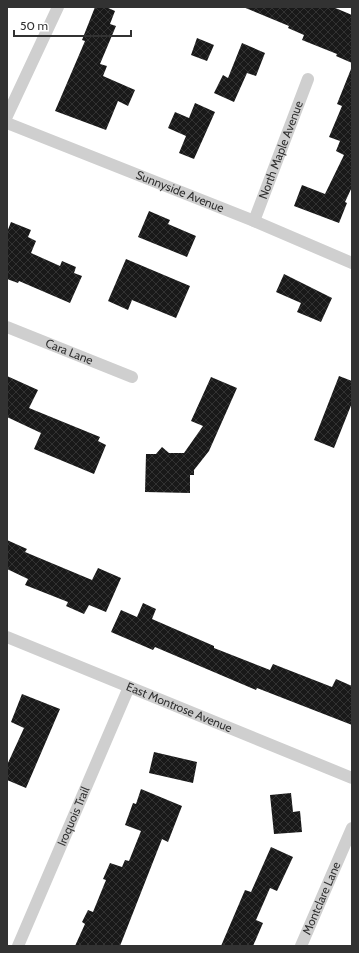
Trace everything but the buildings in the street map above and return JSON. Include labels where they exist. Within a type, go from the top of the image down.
[{"type":"street","points":[[7,116],[58,7]]},
{"type":"street","name":"North Maple Avenue","points":[[254,221],[308,79]]},
{"type":"street","name":"Sunnyside Avenue","points":[[7,123],[254,221],[352,264]]},
{"type":"street","name":"Cara Lane","points":[[7,327],[132,377]]},
{"type":"street","name":"East Montrose Avenue","points":[[7,637],[352,778]]},
{"type":"street","name":"Iroquois Trail","points":[[18,946],[129,687]]},
{"type":"street","name":"Montclare Lane","points":[[301,946],[352,828]]}]
